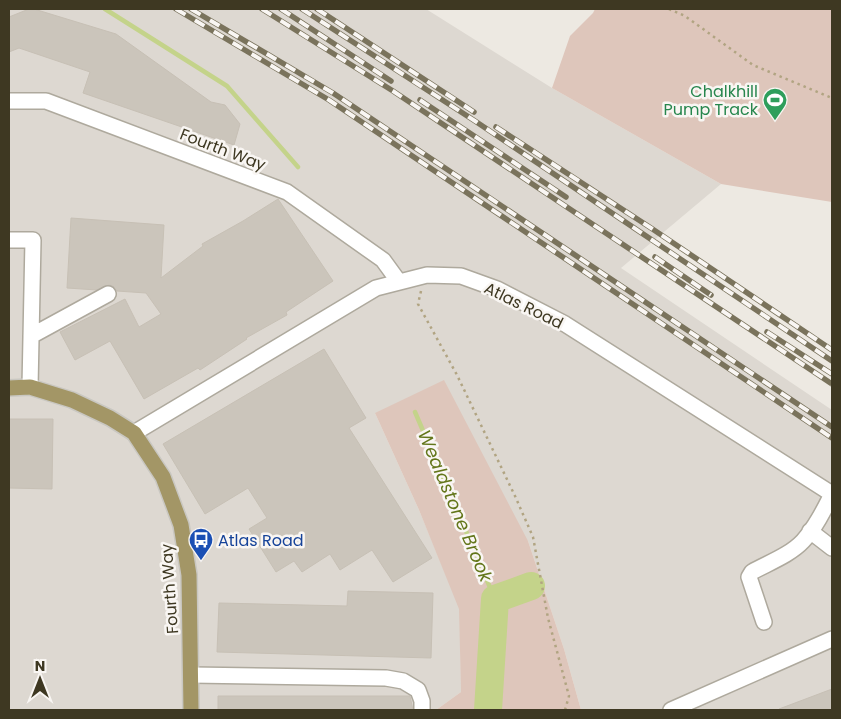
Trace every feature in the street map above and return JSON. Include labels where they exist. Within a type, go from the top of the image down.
[{"type":"main road","name":"Fourth Way","points":[[9,388],[30,388],[72,400],[110,418],[134,433],[163,477],[181,525],[189,576],[191,710]]},
{"type":"street","name":"Fourth Way","points":[[9,101],[46,101],[287,192],[383,260],[399,282]]},
{"type":"street","points":[[9,240],[33,240],[30,388]]},
{"type":"street","name":"Atlas Road","points":[[134,433],[376,288],[418,276],[461,276],[497,289],[565,324],[832,494]]},
{"type":"street","points":[[31,336],[108,294]]},
{"type":"street","points":[[764,622],[749,577],[752,572],[792,550],[802,542],[832,494]]},
{"type":"street","points":[[810,531],[832,548]]},
{"type":"street","points":[[671,710],[832,639]]},
{"type":"street","points":[[190,675],[386,678],[403,681],[418,690],[422,701],[422,710]]},
{"type":"path","points":[[669,9],[684,16],[753,65],[832,98]]},
{"type":"path","points":[[418,276],[422,291],[418,304],[457,375],[515,496],[532,537],[548,618],[569,696],[565,710]]},
{"type":"shaded area","points":[[9,9],[426,9],[552,88],[721,184],[621,268],[832,410],[832,710],[581,710],[564,649],[528,541],[375,413],[419,510],[460,609],[461,692],[436,710],[9,710]]},
{"type":"shaded area","points":[[595,9],[832,9],[832,202],[721,184],[552,88],[570,36]]},
{"type":"shaded area","points":[[444,380],[528,541],[564,649],[581,710],[436,710],[461,692],[459,609],[419,510],[375,413]]},
{"type":"building","points":[[29,9],[116,34],[211,102],[225,105],[240,124],[234,145],[83,93],[90,72],[19,48],[9,52],[9,17]]},
{"type":"building","points":[[278,199],[333,281],[286,312],[287,315],[246,338],[200,370],[198,368],[144,399],[110,341],[75,360],[60,332],[125,299],[139,327],[161,314],[146,293],[117,291],[113,286],[109,285],[97,290],[67,288],[71,218],[164,225],[161,278],[203,246],[202,244]]},
{"type":"building","points":[[324,349],[366,418],[349,428],[432,558],[393,582],[372,550],[340,570],[330,554],[302,572],[294,561],[276,572],[249,529],[267,518],[248,488],[205,514],[163,444]]},
{"type":"building","points":[[9,419],[53,419],[52,489],[9,488]]},
{"type":"building","points":[[348,591],[433,593],[431,658],[217,652],[219,603],[347,606]]},
{"type":"building","points":[[832,689],[832,710],[779,710],[779,709]]},
{"type":"building","points":[[218,696],[410,696],[413,710],[218,710]]},
{"type":"waterway","name":"Wealdstone Brook","points":[[105,9],[227,86],[298,167]]},
{"type":"waterway","name":"Wealdstone Brook","points":[[415,412],[495,599]]},
{"type":"waterway","points":[[488,710],[495,599],[531,586]]},
{"type":"railway","points":[[176,9],[329,100],[832,438]]},
{"type":"railway","points":[[191,9],[333,93],[832,427]]},
{"type":"railway","points":[[262,9],[393,91],[832,384]]},
{"type":"railway","points":[[281,9],[391,81]]},
{"type":"railway","points":[[302,9],[475,121],[832,361]]},
{"type":"railway","points":[[317,9],[474,112]]},
{"type":"railway","points":[[420,100],[566,197]]},
{"type":"railway","points":[[496,127],[651,228],[832,350]]},
{"type":"railway","points":[[655,257],[711,295]]},
{"type":"railway","points":[[767,332],[832,374]]},
{"type":"place","name":"Chalkhill Pump Track","points":[[775,121]]},
{"type":"place","name":"Atlas Road","points":[[201,561]]}]
